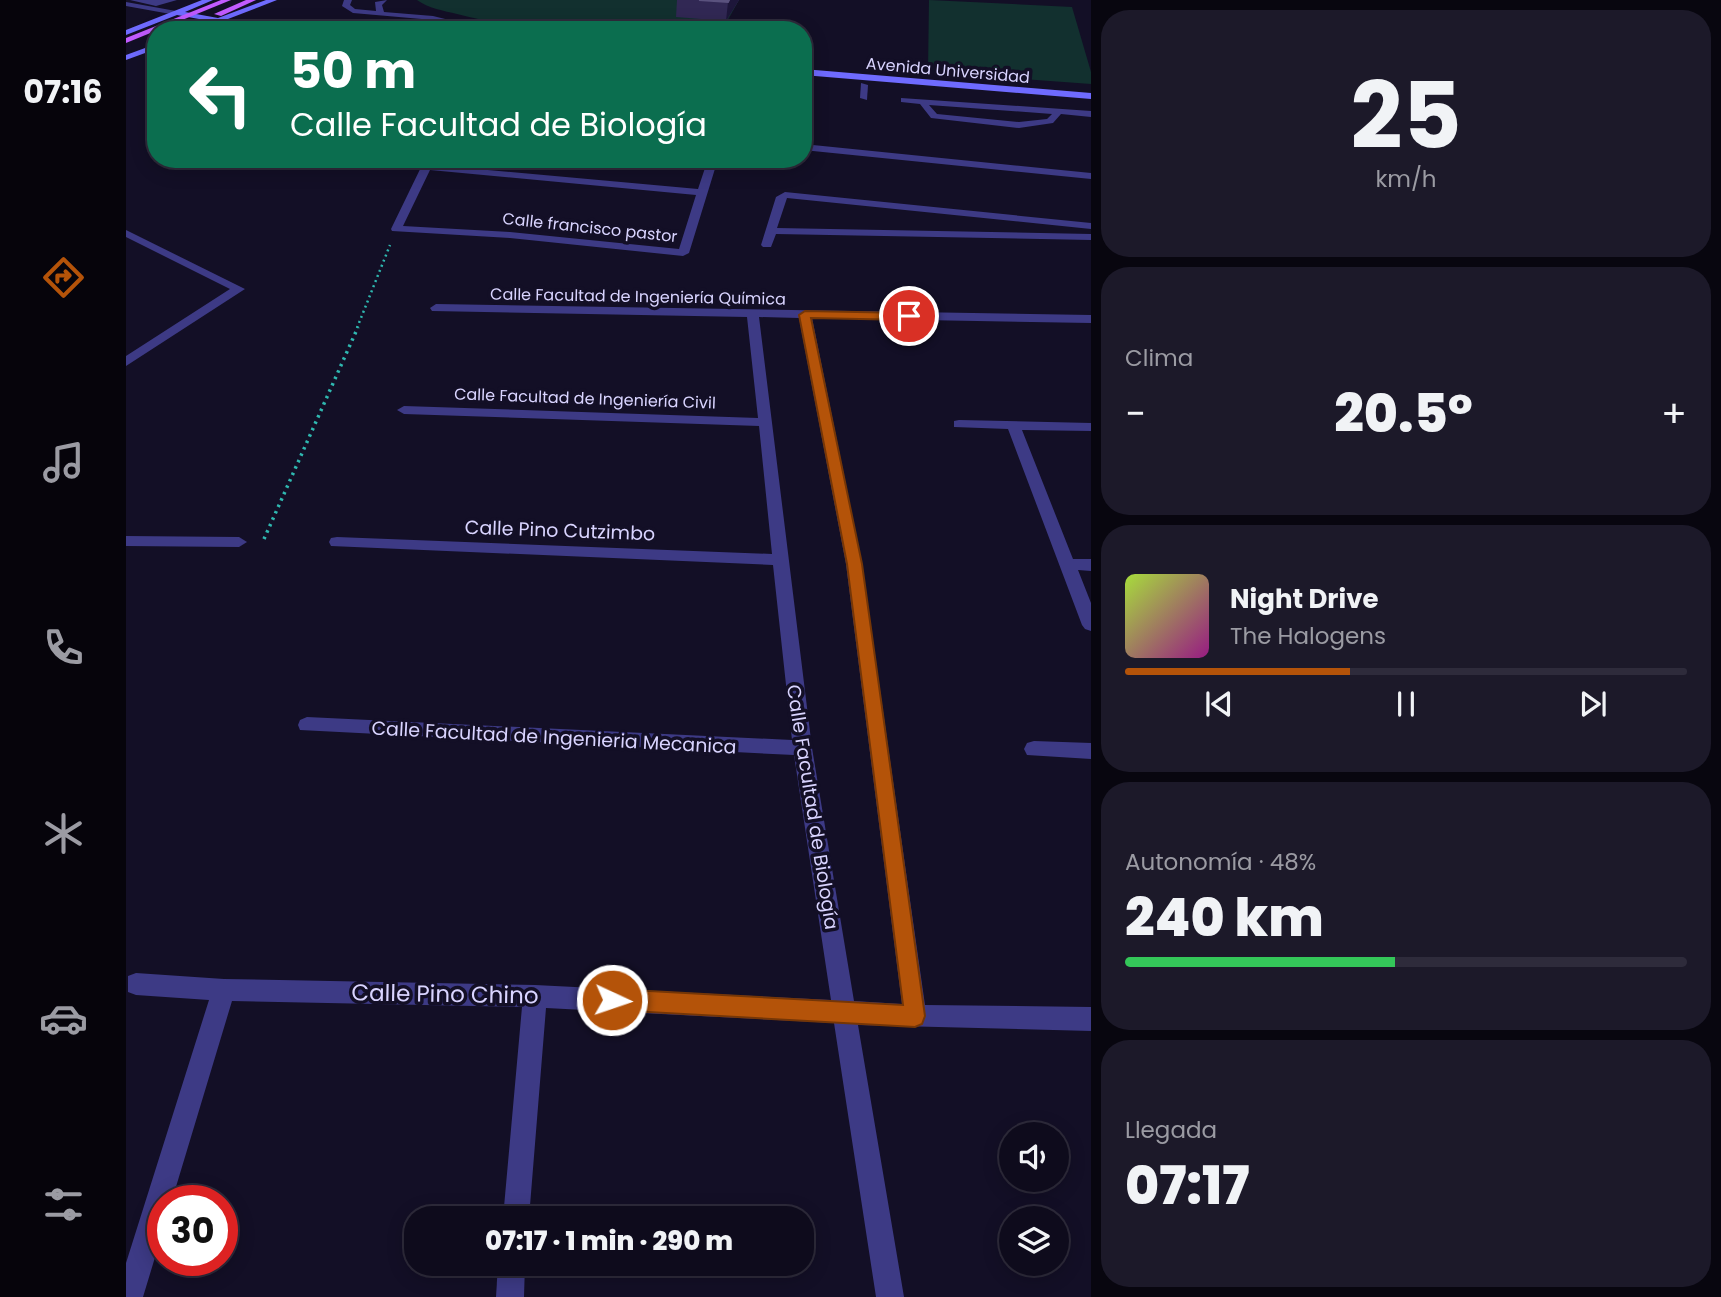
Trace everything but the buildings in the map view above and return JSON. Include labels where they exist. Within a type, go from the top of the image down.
[{"type":"main road","points":[[200,21],[227,0]]},
{"type":"main road","points":[[202,21],[252,0]]},
{"type":"main road","points":[[126,41],[147,33]]},
{"type":"main road","points":[[126,51],[147,43]]},
{"type":"street","points":[[134,0],[156,4],[173,0]]},
{"type":"street","points":[[157,9],[183,0]]},
{"type":"street","points":[[126,12],[177,21],[209,0]]},
{"type":"street","points":[[218,21],[273,0]]},
{"type":"street","points":[[348,0],[346,6],[352,10],[446,21]]},
{"type":"street","points":[[381,14],[378,4],[383,0]]},
{"type":"street","points":[[126,4],[157,9],[177,21]]},
{"type":"street","points":[[158,21],[163,19]]},
{"type":"street","points":[[126,33],[147,25]]},
{"type":"street","points":[[126,58],[147,50]]},
{"type":"street","name":"Avenida Universidad","points":[[812,73],[1091,99]]},
{"type":"street","name":"Avenida Universidad","points":[[812,81],[987,95],[1091,99]]},
{"type":"street","points":[[864,85],[864,98]]},
{"type":"street","points":[[987,95],[988,106]]},
{"type":"street","points":[[904,100],[1091,114]]},
{"type":"street","points":[[925,102],[926,108],[934,116],[1018,125],[1050,121],[1059,111]]},
{"type":"street","points":[[812,148],[1091,176]]},
{"type":"street","points":[[396,229],[426,168]]},
{"type":"street","points":[[482,168],[703,193]]},
{"type":"street","name":"Calle francisco pastor","points":[[396,229],[510,234],[683,253],[710,168]]},
{"type":"street","points":[[767,245],[781,197],[785,195],[1091,226]]},
{"type":"street","points":[[771,231],[1091,237]]},
{"type":"street","points":[[126,233],[239,289],[126,362]]},
{"type":"street","points":[[126,246],[139,239]]},
{"type":"street","name":"Calle Facultad de Ingenierίa Quίmica","points":[[436,309],[1091,319]]},
{"type":"street","name":"Calle Facultad de Biología","points":[[753,314],[802,748],[890,1297]]},
{"type":"street","points":[[805,315],[854,564],[915,1016]]},
{"type":"street","name":"Calle Facultad de Ingeniería Civil","points":[[404,410],[766,422]]},
{"type":"street","points":[[959,424],[1091,427]]},
{"type":"street","points":[[1013,425],[1091,625]]},
{"type":"street","points":[[126,541],[239,542]]},
{"type":"street","name":"Calle Pino Cutzimbo","points":[[337,542],[781,560]]},
{"type":"street","points":[[1068,564],[1091,565]]},
{"type":"street","name":"Calle Facultad de Ingenieria Mecanica","points":[[307,725],[802,748]]},
{"type":"street","points":[[1034,749],[1091,751]]},
{"type":"street","name":"Calle Pino Chino","points":[[135,984],[224,990],[535,996],[915,1016],[1091,1019]]},
{"type":"street","points":[[129,1297],[224,990]]},
{"type":"street","points":[[517,1206],[535,996]]},
{"type":"street","points":[[510,1297],[511,1276]]},
{"type":"path","points":[[239,542],[264,540],[345,359],[396,229]]},
{"type":"green space","points":[[417,0],[739,0],[727,21],[490,21],[431,7]]},
{"type":"green space","points":[[929,0],[1072,7],[1091,72],[1091,84],[928,72]]},
{"type":"route","points":[[612,1000],[915,1016],[854,564],[805,315],[909,316]]}]
